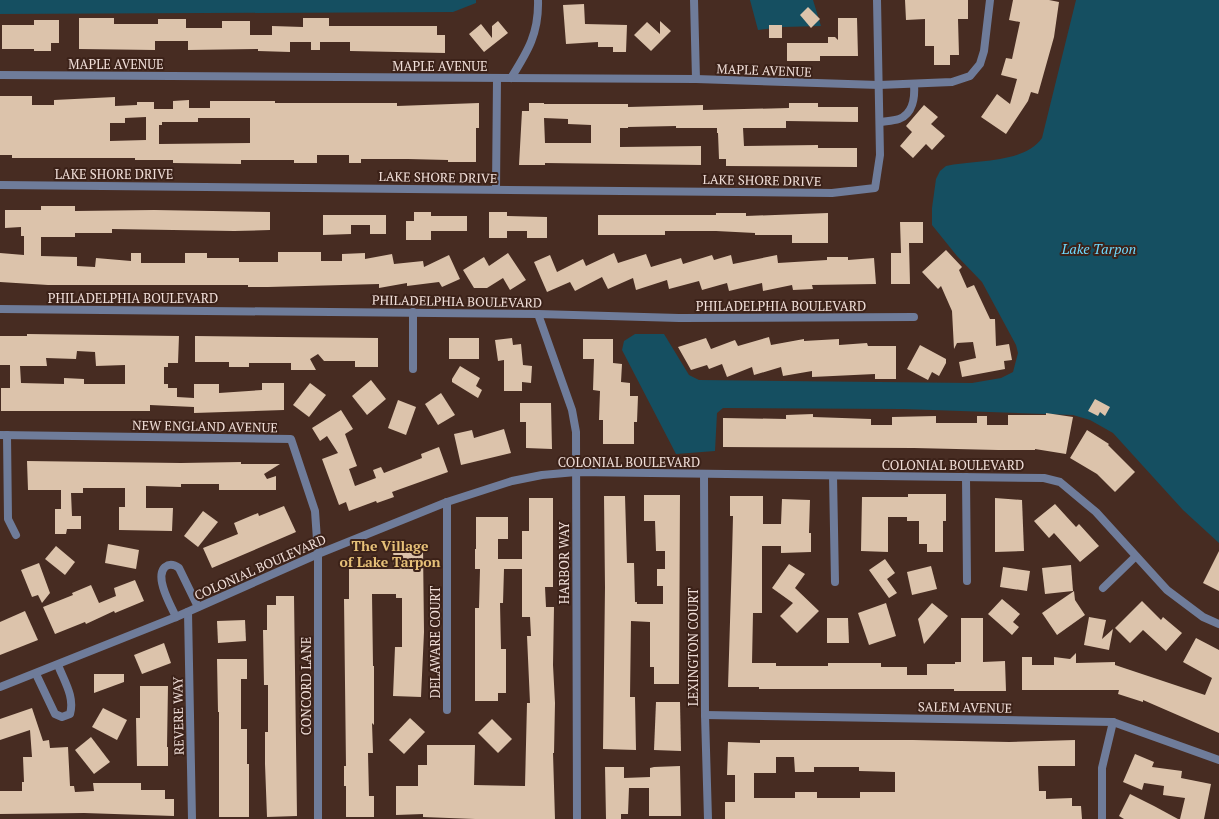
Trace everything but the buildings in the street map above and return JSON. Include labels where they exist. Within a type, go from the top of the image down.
[{"type":"street","points":[[511,78],[533,41],[538,16],[538,0]]},
{"type":"street","points":[[694,0],[696,80]]},
{"type":"street","points":[[877,0],[880,122],[899,119],[906,114],[913,105],[914,84]]},
{"type":"street","name":"MAPLE AVENUE","points":[[0,74],[696,80],[879,85],[952,82],[970,76],[980,64],[984,51],[990,0]]},
{"type":"street","points":[[496,189],[497,79]]},
{"type":"street","name":"LAKE SHORE DRIVE","points":[[0,185],[832,193],[875,188],[880,155],[880,122]]},
{"type":"street","name":"PHILADELPHIA BOULEVARD","points":[[0,309],[413,312],[679,318],[914,317]]},
{"type":"street","points":[[413,312],[413,369]]},
{"type":"street","name":"HARBOR WAY","points":[[538,314],[572,410],[576,432],[577,819]]},
{"type":"street","points":[[3,435],[8,519],[16,535]]},
{"type":"street","name":"NEW ENGLAND AVENUE","points":[[3,435],[291,439],[315,510],[318,554]]},
{"type":"street","name":"COLONIAL BOULEVARD","points":[[0,687],[36,674],[176,617],[318,554],[448,502],[512,481],[542,475],[576,472],[1044,478],[1060,482],[1096,512],[1135,557],[1167,590],[1203,617],[1219,624]]},
{"type":"street","name":"LEXINGTON COURT","points":[[704,474],[705,715],[708,819]]},
{"type":"street","points":[[833,476],[835,582]]},
{"type":"street","points":[[966,477],[967,581]]},
{"type":"street","name":"DELAWARE COURT","points":[[447,710],[448,502]]},
{"type":"street","name":"CONCORD LANE","points":[[318,554],[318,819]]},
{"type":"street","points":[[1103,588],[1135,557]]},
{"type":"street","points":[[176,617],[161,581],[160,574],[164,568],[168,566],[174,565],[184,574],[198,607]]},
{"type":"street","name":"REVERE WAY","points":[[188,612],[192,819]]},
{"type":"street","points":[[36,674],[55,714],[62,717],[70,714],[73,706],[72,698],[58,665]]},
{"type":"street","name":"SALEM AVENUE","points":[[705,715],[1113,722],[1219,760]]},
{"type":"street","points":[[1102,819],[1102,768],[1113,722]]},
{"type":"water","points":[[0,0],[476,0],[476,3],[453,12],[0,14]]},
{"type":"water","points":[[750,0],[813,0],[821,26],[783,27],[758,30]]},
{"type":"water","name":"Lake Tarpon","points":[[1076,0],[1219,0],[1219,543],[1183,510],[1113,433],[1090,420],[1073,415],[903,409],[723,408],[717,413],[715,451],[676,454],[622,350],[624,341],[635,334],[664,334],[689,375],[699,380],[972,383],[1001,378],[1013,372],[1018,353],[1016,345],[982,282],[957,256],[932,225],[932,208],[936,179],[940,171],[946,166],[1011,157],[1034,146],[1042,138]]},
{"type":"district","name":"The Village of Lake Tarpon","points":[[390,554]]}]
